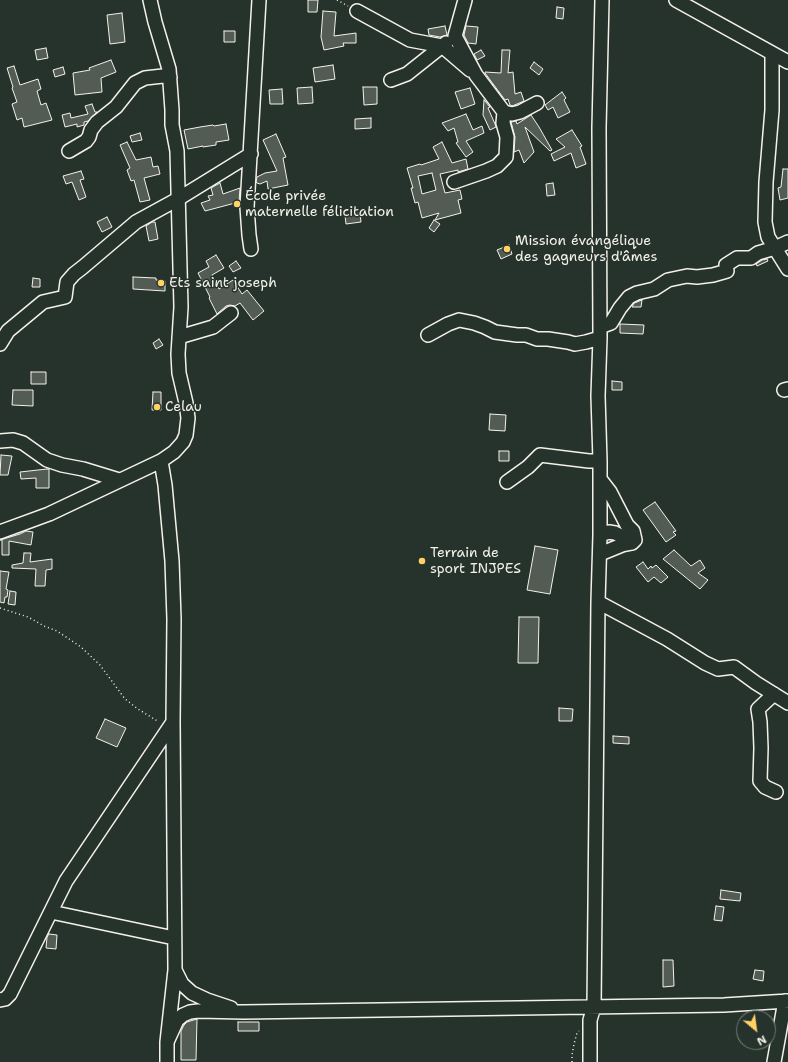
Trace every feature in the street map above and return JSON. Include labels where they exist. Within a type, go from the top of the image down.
[{"type":"street","points":[[0,532],[49,514],[161,461],[174,452],[183,442],[186,435],[188,418],[179,373],[178,354],[181,306],[177,151],[172,125],[169,69],[150,0]]},
{"type":"street","points":[[251,249],[247,207],[259,0]]},
{"type":"street","points":[[391,80],[407,74],[455,36],[465,0]]},
{"type":"street","points":[[590,1062],[590,1020],[594,1007],[598,602],[600,554],[598,396],[600,332],[599,128],[602,0]]},
{"type":"street","points":[[676,0],[788,62]]},
{"type":"street","points":[[357,10],[410,40],[442,46],[476,75]]},
{"type":"street","points":[[455,36],[476,75],[504,112],[512,114],[537,104]]},
{"type":"street","points":[[772,54],[772,110],[766,182],[765,222],[768,237],[788,269]]},
{"type":"street","points":[[69,151],[86,141],[97,122],[116,107],[134,83],[145,78],[163,76],[170,77]]},
{"type":"street","points":[[454,182],[498,166],[506,157],[507,137],[503,123],[504,112]]},
{"type":"street","points":[[0,344],[8,331],[43,302],[65,297],[67,282],[74,274],[136,222],[178,199],[251,154]]},
{"type":"street","points":[[428,335],[459,320],[479,325],[495,332],[517,335],[526,334],[537,339],[548,339],[574,344],[586,342],[611,323],[629,297],[637,293],[654,288],[668,280],[687,276],[697,277],[713,275],[727,271],[726,265],[737,258],[751,258],[758,253],[788,242]]},
{"type":"street","points":[[179,337],[213,327],[231,313]]},
{"type":"street","points":[[0,441],[14,440],[23,444],[47,460],[119,480]]},
{"type":"street","points":[[507,482],[528,467],[540,454],[589,461],[600,461]]},
{"type":"street","points":[[161,461],[165,485],[172,561],[174,619],[171,725],[175,970],[167,1042],[167,1062]]},
{"type":"street","points":[[600,479],[610,492],[627,525],[633,531],[635,540],[632,543],[622,545],[600,554]]},
{"type":"street","points":[[600,535],[609,532],[615,533],[632,543]]},
{"type":"street","points":[[598,602],[667,638],[705,663],[718,669],[734,667],[788,703]]},
{"type":"street","points":[[774,694],[758,709],[761,748],[760,781],[765,787],[776,792]]},
{"type":"street","points":[[0,1000],[5,999],[10,994],[66,881],[171,725]]},
{"type":"street","points":[[51,912],[174,938]]},
{"type":"street","points":[[175,970],[182,984],[192,993],[207,1000],[244,1012]]},
{"type":"street","points":[[167,1042],[177,1020],[183,1015],[198,1011],[244,1012],[724,1005],[785,1001],[774,1062]]},
{"type":"path","points":[[0,608],[28,617],[57,631],[81,647],[100,665],[125,699],[138,709],[171,725]]},
{"type":"path","points":[[572,1062],[577,1033],[590,1020]]},
{"type":"building","points":[[308,0],[318,0],[317,12],[308,12]]},
{"type":"building","points":[[557,7],[564,8],[563,19],[556,18]]},
{"type":"building","points":[[323,11],[336,12],[334,36],[356,33],[356,43],[343,43],[344,46],[324,50],[321,37]]},
{"type":"building","points":[[122,13],[125,42],[110,44],[107,15]]},
{"type":"building","points":[[445,26],[447,35],[440,37],[429,35],[428,29]]},
{"type":"building","points":[[466,26],[478,27],[476,44],[468,43],[464,35]]},
{"type":"building","points":[[224,31],[235,31],[235,42],[224,42]]},
{"type":"building","points":[[46,48],[48,58],[37,60],[35,50]]},
{"type":"building","points":[[481,50],[485,56],[477,60],[474,54]]},
{"type":"building","points":[[502,50],[510,50],[508,73],[513,72],[515,94],[521,92],[524,101],[512,106],[510,105],[508,99],[505,100],[485,73],[501,73]]},
{"type":"building","points":[[111,60],[116,72],[101,78],[102,92],[75,95],[73,73],[90,70],[89,68]]},
{"type":"building","points":[[534,62],[543,69],[539,75],[530,68]]},
{"type":"building","points":[[333,65],[335,79],[315,82],[313,68]]},
{"type":"building","points":[[14,66],[20,85],[38,79],[41,89],[37,91],[41,105],[46,103],[52,120],[24,127],[22,118],[17,120],[12,104],[17,102],[7,68]]},
{"type":"building","points":[[63,67],[65,74],[55,77],[53,70]]},
{"type":"building","points":[[312,87],[313,103],[298,104],[297,88]]},
{"type":"building","points":[[363,87],[377,87],[377,104],[364,105]]},
{"type":"building","points":[[470,88],[475,104],[461,109],[455,92]]},
{"type":"building","points":[[282,89],[283,104],[270,104],[269,90]]},
{"type":"building","points":[[562,92],[566,98],[564,100],[570,112],[558,118],[553,107],[548,110],[545,105]]},
{"type":"building","points":[[484,100],[490,107],[488,108],[496,127],[490,130],[483,115]]},
{"type":"building","points":[[92,104],[95,112],[97,112],[88,121],[84,122],[84,125],[77,127],[77,124],[65,127],[62,115],[70,113],[71,118],[88,114],[85,106]]},
{"type":"building","points":[[466,114],[473,130],[482,126],[484,133],[466,141],[473,152],[466,157],[456,143],[458,142],[454,128],[448,131],[442,123]]},
{"type":"building","points":[[531,115],[552,150],[550,151],[525,127],[534,152],[524,163],[519,150],[514,152],[515,137],[511,122],[516,121],[517,124]]},
{"type":"building","points":[[371,118],[371,128],[355,129],[355,119]]},
{"type":"building","points":[[226,124],[229,140],[216,142],[216,145],[188,149],[184,130]]},
{"type":"building","points":[[572,130],[582,146],[580,147],[586,164],[576,168],[571,153],[554,161],[551,154],[565,147],[556,139]]},
{"type":"building","points":[[140,133],[142,140],[132,142],[130,136]]},
{"type":"building","points":[[276,134],[286,157],[283,158],[288,185],[268,189],[267,181],[260,184],[256,182],[257,177],[265,173],[277,171],[263,140]]},
{"type":"building","points":[[127,142],[136,160],[151,157],[153,167],[158,166],[160,174],[144,178],[150,200],[140,202],[134,180],[131,181],[127,170],[130,168],[120,145]]},
{"type":"building","points":[[442,142],[452,163],[466,159],[468,169],[440,174],[445,193],[460,190],[462,199],[458,200],[461,213],[435,220],[439,213],[422,218],[418,202],[415,203],[411,188],[413,188],[407,168],[439,159],[433,147]],"holes":[[[432,173],[436,190],[422,194],[418,176]]]},
{"type":"building","points":[[783,169],[788,169],[788,198],[780,200],[778,188],[781,187]]},
{"type":"building","points":[[81,171],[84,179],[80,180],[86,197],[79,200],[72,182],[66,184],[63,176]]},
{"type":"building","points":[[220,183],[223,194],[240,188],[239,202],[205,211],[201,203],[210,200],[208,196],[213,195],[211,188]]},
{"type":"building","points":[[553,183],[555,195],[547,196],[546,184]]},
{"type":"building","points":[[360,213],[361,222],[346,224],[345,215]]},
{"type":"building","points":[[107,217],[112,227],[102,232],[97,222]]},
{"type":"building","points":[[434,220],[440,224],[434,232],[429,228]]},
{"type":"building","points":[[152,222],[155,222],[158,239],[149,241],[146,226]]},
{"type":"building","points":[[509,245],[512,254],[501,259],[497,250]]},
{"type":"building","points":[[216,255],[224,268],[212,275],[219,289],[233,280],[242,294],[247,290],[264,311],[253,320],[240,303],[235,306],[226,306],[217,314],[198,273],[209,267],[206,261]]},
{"type":"building","points":[[767,259],[768,261],[757,266],[756,264]]},
{"type":"building","points":[[236,261],[241,268],[233,272],[229,266]]},
{"type":"building","points":[[133,277],[156,278],[156,280],[165,281],[165,291],[133,289]]},
{"type":"building","points":[[33,278],[40,279],[40,287],[32,287]]},
{"type":"building","points":[[642,300],[641,307],[632,307],[634,303]]},
{"type":"building","points":[[620,324],[644,325],[643,334],[620,333]]},
{"type":"building","points":[[159,339],[163,345],[156,349],[153,343]]},
{"type":"building","points":[[31,372],[46,372],[46,384],[31,384]]},
{"type":"building","points":[[612,381],[622,382],[622,390],[612,390]]},
{"type":"building","points":[[13,390],[33,390],[33,406],[12,405]]},
{"type":"building","points":[[153,392],[161,392],[161,410],[152,410]]},
{"type":"building","points":[[490,414],[506,415],[505,431],[489,430]]},
{"type":"building","points":[[499,451],[509,451],[509,461],[499,461]]},
{"type":"building","points":[[1,455],[12,456],[8,475],[0,475]]},
{"type":"building","points":[[49,469],[49,488],[36,488],[36,478],[21,479],[20,472]]},
{"type":"building","points":[[655,502],[676,531],[673,532],[676,535],[666,542],[643,510]]},
{"type":"building","points":[[26,531],[33,532],[31,545],[9,541],[9,555],[2,555],[2,540],[0,540]]},
{"type":"building","points":[[535,546],[558,550],[550,594],[527,590]]},
{"type":"building","points":[[674,550],[691,566],[700,560],[705,568],[698,573],[708,580],[700,589],[663,559]]},
{"type":"building","points":[[24,553],[31,553],[30,562],[52,559],[52,569],[46,570],[45,586],[35,586],[36,569],[12,568],[12,565],[23,563]]},
{"type":"building","points":[[643,562],[648,569],[651,566],[652,568],[656,565],[668,577],[661,583],[654,577],[648,582],[636,567]]},
{"type":"building","points":[[0,571],[9,572],[6,589],[8,590],[7,597],[5,597],[4,603],[0,602]]},
{"type":"building","points":[[10,591],[16,592],[15,605],[8,604]]},
{"type":"building","points":[[519,617],[539,617],[538,663],[518,663]]},
{"type":"building","points":[[559,708],[573,709],[572,721],[559,721]]},
{"type":"building","points":[[105,719],[126,728],[117,747],[96,738]]},
{"type":"building","points":[[613,736],[629,737],[629,744],[613,743]]},
{"type":"building","points":[[721,890],[741,893],[740,901],[720,899]]},
{"type":"building","points":[[716,906],[724,907],[722,921],[714,920]]},
{"type":"building","points":[[49,934],[57,935],[56,949],[46,948],[47,937]]},
{"type":"building","points":[[663,960],[673,960],[674,986],[663,987]]},
{"type":"building","points":[[755,970],[764,971],[763,981],[753,979]]},
{"type":"building","points":[[197,1019],[196,1060],[181,1060],[181,1031],[187,1022]]},
{"type":"building","points":[[238,1022],[259,1022],[259,1031],[238,1031]]},
{"type":"place","name":"École privée maternelle félicitation","points":[[237,204]]},
{"type":"place","name":"Mission évangélique des gagneurs d'âmes","points":[[507,249]]},
{"type":"place","name":"Ets saint joseph","points":[[161,283]]},
{"type":"place","name":"Celau","points":[[157,407]]},
{"type":"place","name":"Terrain de sport INJPES","points":[[422,561]]}]
